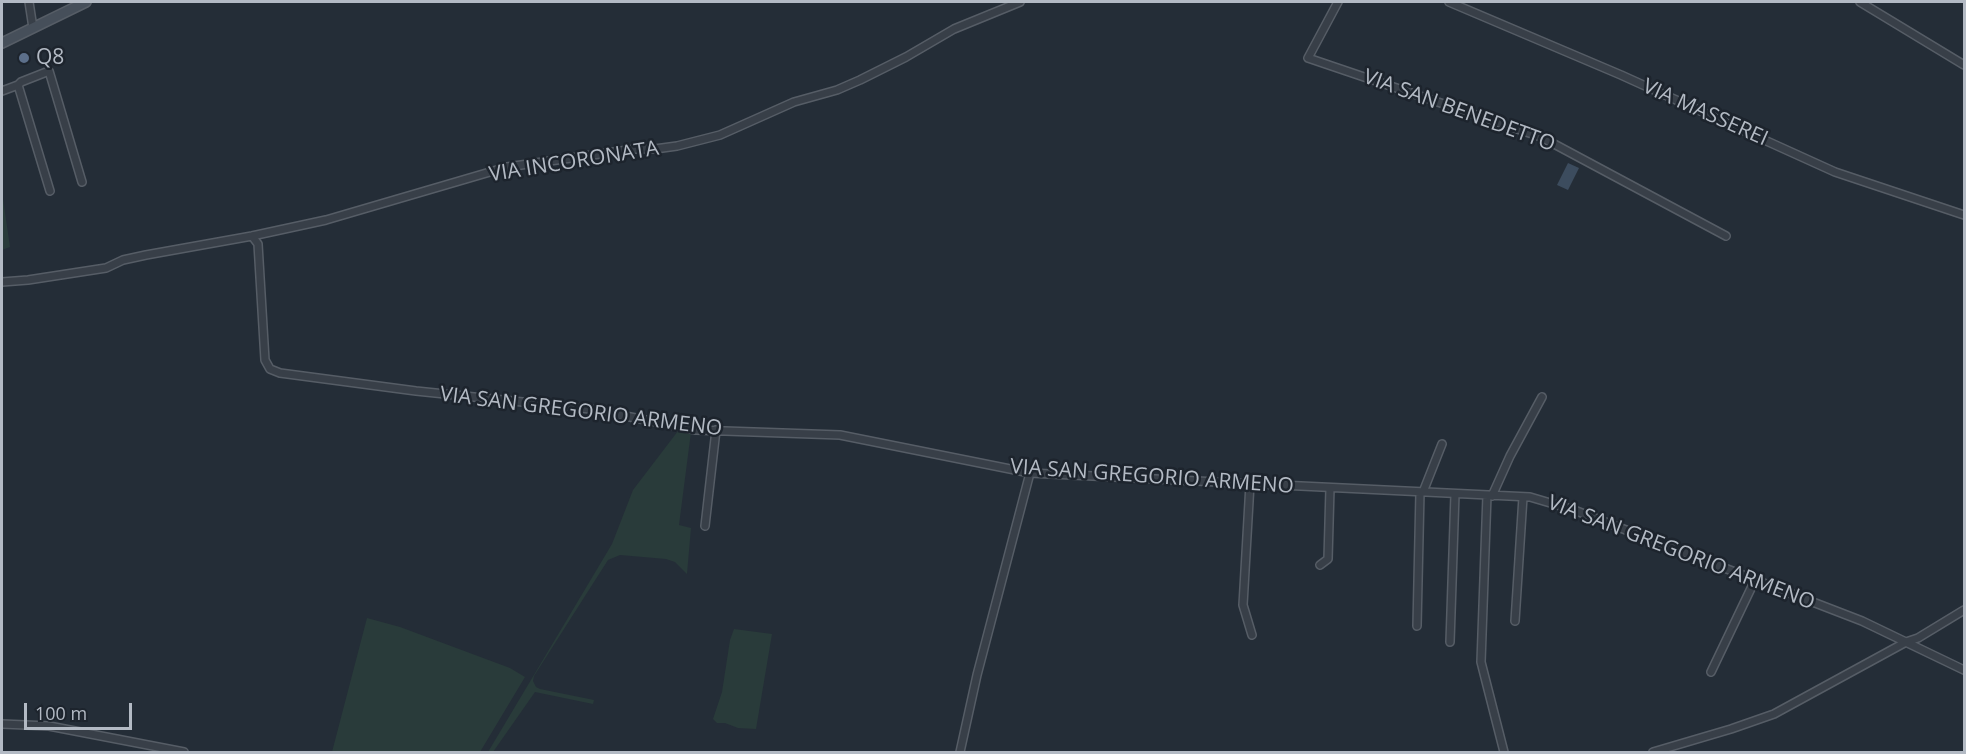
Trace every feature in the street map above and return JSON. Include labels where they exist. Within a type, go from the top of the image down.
[{"type":"main road","points":[[2,43],[86,2]]},
{"type":"street","points":[[29,2],[33,28]]},
{"type":"street","name":"VIA INCORONATA","points":[[2,282],[106,268],[123,260],[326,220],[507,167],[635,148],[655,149],[677,146],[720,135],[794,102],[837,90],[860,80],[954,29],[1020,2]]},
{"type":"street","name":"VIA SAN BENEDETTO","points":[[1338,2],[1308,58],[1541,137],[1726,237]]},
{"type":"street","name":"VIA MASSEREI","points":[[1449,2],[1621,75],[1835,172],[1965,215]]},
{"type":"street","points":[[1860,2],[1965,65]]},
{"type":"street","points":[[2,90],[48,71],[82,182]]},
{"type":"street","points":[[18,85],[50,191]]},
{"type":"street","name":"VIA SAN GREGORIO ARMENO","points":[[252,236],[258,244],[265,360],[270,369],[280,374],[590,409],[677,427],[840,435],[1030,473],[1523,497],[1574,510],[1862,621],[1965,670]]},
{"type":"street","points":[[1504,753],[1481,662],[1489,495],[1542,397]]},
{"type":"street","points":[[705,526],[716,430]]},
{"type":"street","points":[[1417,626],[1422,492],[1442,444]]},
{"type":"street","points":[[960,753],[977,675],[1030,473]]},
{"type":"street","points":[[1250,484],[1243,605],[1252,635]]},
{"type":"street","points":[[1320,565],[1328,559],[1330,488]]},
{"type":"street","points":[[1450,642],[1455,494]]},
{"type":"street","points":[[1515,621],[1523,497]]},
{"type":"street","points":[[1711,672],[1755,580]]},
{"type":"street","points":[[1653,753],[1774,714],[1906,642],[1918,638],[1965,610]]},
{"type":"street","points":[[2,724],[50,726],[184,753]]},
{"type":"shaded area","points":[[2,192],[10,247],[2,250]]},
{"type":"shaded area","points":[[678,431],[691,432],[679,525],[691,528],[687,574],[675,562],[666,559],[620,555],[608,560],[533,681],[540,689],[594,700],[593,704],[535,692],[493,752],[488,752],[612,544],[633,490]]},
{"type":"shaded area","points":[[367,618],[400,627],[510,668],[525,677],[480,752],[332,752]]},
{"type":"shaded area","points":[[734,629],[772,634],[756,729],[738,728],[725,723],[717,723],[713,719],[722,692],[730,640]]},
{"type":"water","points":[[1568,163],[1579,168],[1568,190],[1557,185]]},
{"type":"place","name":"Q8","points":[[24,58]]}]
